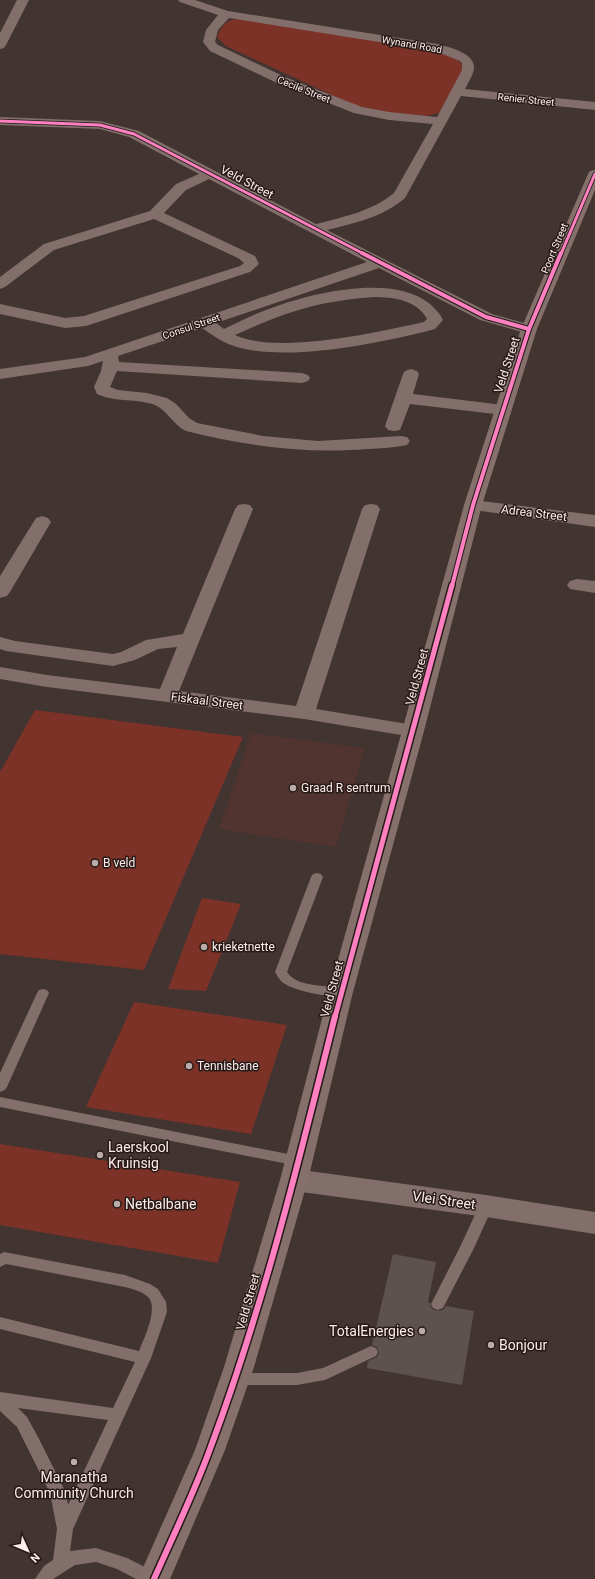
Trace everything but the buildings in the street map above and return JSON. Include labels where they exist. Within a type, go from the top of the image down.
[{"type":"street","points":[[0,45],[23,0]]},
{"type":"street","name":"Wynand Road","points":[[184,0],[226,14],[423,45],[450,51],[464,58],[468,63],[468,70],[458,92],[400,195],[395,200],[371,212],[314,230]]},
{"type":"street","name":"Cecile Street","points":[[226,14],[214,26],[209,36],[209,42],[214,48],[226,54],[281,80],[359,110],[389,116],[441,121]]},
{"type":"street","name":"Renier Street","points":[[458,92],[595,106]]},
{"type":"street","name":"Veld Street","points":[[0,120],[86,123],[113,127],[134,134],[314,230],[486,316],[507,324],[529,329],[473,505],[413,731],[341,992],[296,1171],[235,1379],[210,1450],[154,1579]]},
{"type":"street","points":[[0,284],[53,245],[155,214],[181,187],[210,174]]},
{"type":"street","name":"Poort Street","points":[[529,329],[592,191],[595,174]]},
{"type":"street","points":[[0,309],[65,323],[86,321],[245,269],[252,264],[250,259],[244,255],[155,214]]},
{"type":"street","name":"Consul Street","points":[[0,374],[110,360],[204,322],[379,263]]},
{"type":"street","points":[[204,322],[223,335],[250,345],[295,346],[328,344],[417,329],[429,326],[434,320],[434,317],[421,305],[406,296],[392,293],[369,294],[321,299],[301,303],[273,313],[223,335]]},
{"type":"street","points":[[302,378],[110,360],[102,387],[103,390],[113,394],[151,399],[164,403],[176,414],[181,422],[192,427],[285,444],[305,446],[340,446],[401,441]]},
{"type":"street","points":[[394,426],[410,374]]},
{"type":"street","points":[[403,398],[503,410]]},
{"type":"street","name":"Adrea Street","points":[[473,505],[595,521]]},
{"type":"street","points":[[167,696],[244,509]]},
{"type":"street","points":[[304,713],[371,509]]},
{"type":"street","points":[[0,592],[42,522]]},
{"type":"street","points":[[0,643],[13,647],[113,660],[128,656],[154,644],[190,639]]},
{"type":"street","name":"Fiskaal Street","points":[[0,673],[40,680],[304,713],[413,731]]},
{"type":"street","name":"Vlei Street","points":[[296,1171],[486,1206],[595,1223]]},
{"type":"lane","points":[[317,877],[281,972],[283,978],[296,984],[341,992]]},
{"type":"lane","points":[[0,1087],[43,993]]},
{"type":"lane","points":[[0,1102],[296,1171]]},
{"type":"lane","points":[[438,1304],[467,1248],[486,1206]]},
{"type":"lane","points":[[0,1261],[4,1258],[125,1281],[154,1293],[160,1302],[160,1312],[144,1358],[65,1529]]},
{"type":"lane","points":[[0,1323],[144,1358]]},
{"type":"lane","points":[[235,1379],[297,1378],[325,1374],[372,1352]]},
{"type":"lane","points":[[0,1400],[118,1415]]},
{"type":"lane","points":[[0,1400],[22,1422],[58,1493],[65,1529],[61,1563]]},
{"type":"lane","points":[[43,1579],[50,1571],[61,1563],[72,1558],[96,1555],[120,1563],[154,1579]]},
{"type":"shaded area","points":[[236,19],[256,20],[430,48],[458,60],[462,64],[463,70],[439,113],[426,116],[375,111],[351,104],[226,46],[217,37],[224,25],[229,21]]},
{"type":"shaded area","name":"B veld","points":[[35,710],[243,737],[144,970],[0,954],[0,772]]},
{"type":"shaded area","name":"Graad R sentrum","points":[[251,733],[365,748],[336,847],[219,829]]},
{"type":"shaded area","name":"krieketnette","points":[[202,898],[241,904],[206,991],[168,989]]},
{"type":"shaded area","name":"Tennisbane","points":[[134,1002],[287,1025],[251,1134],[86,1107]]},
{"type":"shaded area","name":"Netbalbane","points":[[0,1144],[240,1182],[218,1263],[0,1225]]},
{"type":"cycle path","points":[[0,121],[100,125],[134,134],[314,229],[486,317],[529,329]]},
{"type":"cycle path","points":[[154,1579],[210,1450],[239,1367],[294,1180],[341,992],[413,731],[473,505],[529,329],[595,174]]},
{"type":"place","name":"Graad R sentrum","points":[[293,788]]},
{"type":"place","name":"B veld","points":[[95,863]]},
{"type":"place","name":"krieketnette","points":[[204,947]]},
{"type":"place","name":"Tennisbane","points":[[189,1066]]},
{"type":"place","name":"Laerskool Kruinsig","points":[[100,1155]]},
{"type":"place","name":"Netbalbane","points":[[117,1204]]},
{"type":"place","name":"TotalEnergies","points":[[422,1331]]},
{"type":"place","name":"Bonjour","points":[[491,1345]]},
{"type":"place","name":"Maranatha Community Church","points":[[74,1462]]}]
